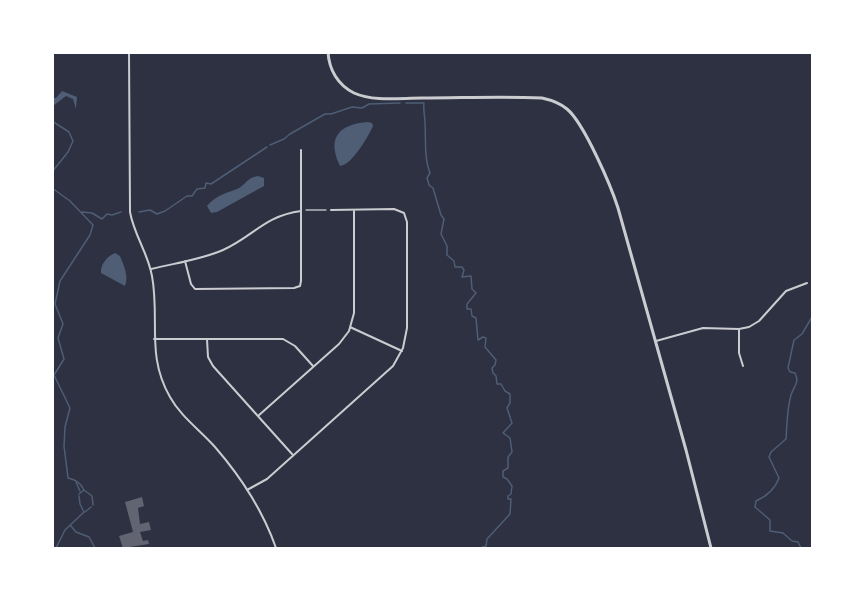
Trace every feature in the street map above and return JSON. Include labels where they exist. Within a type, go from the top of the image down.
[{"type":"street","points":[[129,52],[130,212],[135,233],[151,269],[154,291],[154,339],[158,367],[170,396],[182,413],[214,446],[247,490],[262,516],[276,549]]},
{"type":"street","points":[[328,52],[330,65],[338,80],[351,91],[363,96],[542,98],[568,109],[581,126],[615,200],[656,341],[711,549]]},
{"type":"street","points":[[185,261],[191,284],[195,289],[299,287],[301,281],[301,150]]},
{"type":"street","points":[[247,490],[267,479],[393,366],[402,351],[407,328],[404,213],[394,209],[331,210]]},
{"type":"street","points":[[258,416],[342,341],[350,327],[354,309],[354,210]]},
{"type":"street","points":[[151,269],[204,257],[230,246],[273,218],[301,211]]},
{"type":"street","points":[[656,341],[703,328],[749,327],[759,321],[786,291],[807,283]]},
{"type":"street","points":[[350,327],[402,351]]},
{"type":"street","points":[[739,329],[739,353],[743,366]]},
{"type":"street","points":[[154,339],[283,339],[295,346],[313,366]]},
{"type":"street","points":[[207,339],[210,362],[293,455]]},
{"type":"path","points":[[301,211],[331,210]]},
{"type":"water","points":[[62,91],[77,97],[76,109],[73,99],[66,96],[53,106],[53,98],[56,98]]},
{"type":"water","points":[[368,122],[373,126],[364,143],[350,161],[340,166],[335,147],[338,134],[350,126]]},
{"type":"water","points":[[258,176],[264,178],[264,186],[217,212],[211,213],[207,206],[214,200]]},
{"type":"water","points":[[115,253],[120,256],[124,267],[125,286],[101,273],[105,261]]},
{"type":"building","points":[[142,497],[144,506],[138,508],[140,524],[149,522],[151,530],[140,532],[143,541],[148,540],[149,544],[123,548],[119,536],[133,532],[125,502]]},
{"type":"waterway","points":[[270,145],[325,114],[352,107],[362,108],[369,104],[400,103]]},
{"type":"waterway","points":[[406,103],[424,103],[426,155],[430,173],[427,178],[444,219],[441,234],[447,246],[447,255],[454,261],[455,267],[462,267],[464,270],[462,277],[471,276],[472,289],[476,293],[467,304],[467,309],[471,309],[472,316],[476,318],[478,340],[486,338],[485,347],[496,360],[492,368],[497,384],[501,384],[510,394],[510,403],[507,408],[512,423],[503,433],[510,438],[512,452],[508,457],[508,468],[503,471],[503,477],[512,486],[511,494],[508,496],[508,499],[511,499],[510,514],[487,539],[486,546],[480,548]]},
{"type":"waterway","points":[[52,121],[69,132],[73,141],[68,152],[52,172]]},
{"type":"waterway","points":[[139,212],[150,210],[157,214],[165,211],[187,196],[192,196],[197,189],[205,188],[206,183],[211,184],[267,147]]},
{"type":"waterway","points":[[52,188],[70,201],[93,225],[90,235],[60,281],[55,304],[63,324],[58,338],[64,359],[54,375],[70,408],[65,427],[64,446],[68,478],[78,482],[84,490],[79,494]]},
{"type":"waterway","points":[[82,212],[92,213],[102,219],[107,214],[121,212]]},
{"type":"waterway","points":[[812,254],[812,260]]},
{"type":"waterway","points":[[801,548],[798,542],[792,541],[783,533],[770,531],[770,520],[755,507],[756,501],[770,492],[779,478],[769,457],[771,452],[786,439],[791,395],[797,379],[795,373],[790,372],[788,368],[794,340],[802,334],[812,317]]},
{"type":"waterway","points":[[76,482],[80,491]]},
{"type":"waterway","points":[[84,490],[92,496],[93,505]]},
{"type":"waterway","points":[[56,548],[65,530],[84,512],[79,496]]},
{"type":"waterway","points":[[85,512],[91,507]]},
{"type":"waterway","points":[[71,526],[76,532],[89,537],[95,548]]}]
